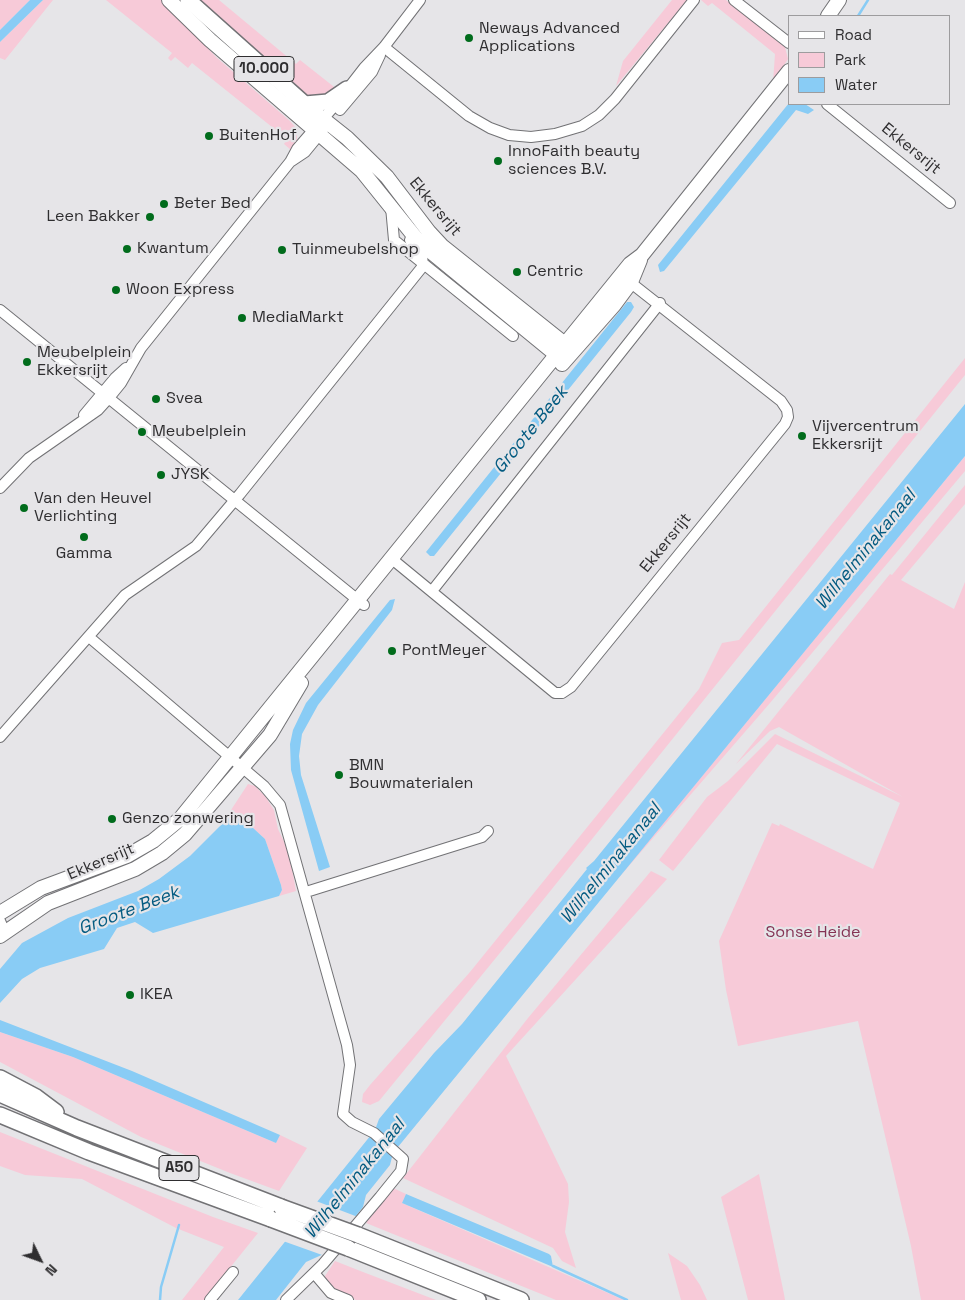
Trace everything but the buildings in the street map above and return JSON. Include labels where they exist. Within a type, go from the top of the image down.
[{"type":"highway","name":"Ekkersrijt","points":[[188,0],[307,106]]},
{"type":"highway","points":[[307,106],[328,102],[348,89]]},
{"type":"highway","name":"A50","points":[[0,1078],[36,1097],[77,1128]]},
{"type":"highway","name":"A50","points":[[0,1094],[77,1128],[358,1235],[521,1300]]},
{"type":"highway","name":"A50","points":[[0,1115],[89,1152],[348,1248],[478,1300]]},
{"type":"main road","name":"Ekkersrijt","points":[[169,0],[210,40],[388,177],[425,228],[442,246],[564,353]]},
{"type":"main road","points":[[829,15],[839,0]]},
{"type":"main road","name":"Ekkersrijt","points":[[2,930],[48,903],[134,869],[162,853],[197,821],[270,736],[296,689],[395,561],[626,279],[642,255],[788,73]]},
{"type":"main road","name":"Ekkersrijt","points":[[307,106],[321,127],[362,171],[419,242],[437,258],[564,353]]},
{"type":"main road","name":"Ekkersrijt","points":[[0,913],[41,888],[128,856],[153,841],[180,819],[362,603]]},
{"type":"street","points":[[321,127],[364,68],[384,47],[420,0]]},
{"type":"street","points":[[384,47],[470,116],[490,128],[509,135],[531,137],[555,134],[582,126],[599,115],[615,99],[694,0]]},
{"type":"street","points":[[734,0],[788,42]]},
{"type":"street","points":[[0,488],[29,458],[74,426],[105,396],[115,378],[129,366],[290,162],[296,149],[321,127],[372,72],[384,47]]},
{"type":"street","name":"Ekkersrijt","points":[[828,105],[950,204]]},
{"type":"street","name":"Ekkersrijt","points":[[391,207],[394,240],[423,266],[513,336]]},
{"type":"street","name":"Ekkersrijt","points":[[409,229],[410,241],[422,255],[423,266]]},
{"type":"street","points":[[0,737],[125,595],[196,546],[423,266]]},
{"type":"street","name":"Ekkersrijt","points":[[395,561],[555,693],[562,693],[571,687],[785,424],[788,417],[787,410],[781,401],[626,279]]},
{"type":"street","points":[[432,591],[660,304]]},
{"type":"street","points":[[0,310],[362,603]]},
{"type":"street","points":[[89,637],[272,794],[280,805],[306,892],[347,1045],[350,1065],[343,1114],[352,1122],[374,1133],[403,1159],[403,1167],[380,1197],[314,1273],[286,1300]]},
{"type":"street","points":[[306,892],[482,837],[488,831]]},
{"type":"street","points":[[210,1300],[233,1272]]},
{"type":"street","points":[[314,1273],[332,1293],[348,1300]]},
{"type":"green space","points":[[0,0],[30,0],[0,30]]},
{"type":"green space","points":[[43,0],[53,0],[5,60],[0,58],[0,42]]},
{"type":"green space","points":[[106,0],[163,0],[216,57],[297,129],[297,140],[291,150],[284,144],[287,139],[192,63],[188,68],[175,57],[171,61],[168,58],[172,53]]},
{"type":"green space","points":[[194,0],[219,0],[296,64],[300,60],[338,90],[331,96],[304,97]]},
{"type":"green space","points":[[672,0],[687,0],[616,86],[623,61]]},
{"type":"green space","points":[[701,0],[726,0],[785,47],[788,59],[773,82],[775,54],[712,3],[708,6]]},
{"type":"green space","points":[[965,358],[965,375],[535,910],[379,1101],[370,1105],[362,1102],[363,1094],[370,1085],[470,972],[699,689],[722,643],[739,640]]},
{"type":"green space","points":[[965,456],[965,471],[770,703],[615,882]]},
{"type":"green space","name":"Sonse Heide","points":[[965,485],[965,504],[901,580],[954,609],[965,582],[965,1300],[921,1300],[911,1246],[858,1021],[738,1046],[726,990],[719,941],[772,823],[779,826],[780,824],[873,869],[900,803],[777,744],[673,871],[659,860],[707,797],[728,781],[775,734],[903,797],[779,727],[770,731],[736,764],[890,574],[892,575]]},
{"type":"green space","points":[[248,784],[255,786],[265,796],[274,810],[278,829],[289,852],[296,891],[279,896],[282,890],[281,885],[265,839],[240,816],[229,817],[231,810]]},
{"type":"green space","points":[[651,871],[667,879],[506,1056],[568,1184],[569,1202],[565,1232],[576,1268],[562,1261],[553,1248],[403,1178],[528,1018]]},
{"type":"green space","points":[[0,1032],[73,1057],[276,1143],[280,1135],[307,1148],[279,1191],[230,1173],[141,1137],[0,1062]]},
{"type":"green space","points":[[0,1132],[213,1217],[258,1233],[204,1300],[182,1300],[224,1247],[176,1228],[82,1179],[25,1175],[0,1166]]},
{"type":"green space","points":[[759,1174],[785,1300],[748,1300],[721,1197]]},
{"type":"green space","points":[[391,1187],[406,1194],[402,1203],[624,1300],[556,1300],[366,1223]]},
{"type":"green space","points":[[668,1253],[687,1266],[700,1285],[707,1300],[681,1300]]},
{"type":"green space","points":[[335,1261],[436,1300],[356,1300],[332,1290],[323,1279]]},
{"type":"water","points":[[30,0],[43,0],[0,42],[0,30]]},
{"type":"water","points":[[788,104],[806,105],[814,110],[808,114],[796,110],[664,271],[660,272],[658,265]]},
{"type":"water","points":[[627,302],[631,302],[634,307],[631,312],[434,556],[430,556],[426,552]]},
{"type":"water","name":"Wilhelminakanaal","points":[[965,404],[965,456],[393,1153],[390,1165],[366,1195],[363,1207],[326,1253],[306,1262],[276,1300],[238,1300],[375,1130],[379,1119],[434,1053],[462,1024],[586,868],[594,861]]},
{"type":"water","points":[[395,599],[392,610],[318,705],[302,734],[299,756],[301,775],[330,867],[319,871],[291,770],[290,744],[293,730],[306,703],[390,600]]},
{"type":"water","points":[[234,815],[240,816],[265,839],[281,885],[282,890],[279,896],[153,933],[135,922],[117,928],[104,949],[40,968],[22,979],[0,1003],[0,969],[22,943],[68,918],[138,891],[159,879],[190,856],[229,817]]},
{"type":"water","points":[[0,1020],[132,1071],[280,1135],[276,1143],[73,1057],[0,1032]]},
{"type":"water","points":[[406,1194],[549,1254],[553,1267],[402,1203]]},
{"type":"pier","points":[[316,1201],[358,1217],[325,1256],[283,1241]]},
{"type":"waterway","name":"Groote Beek","points":[[859,15],[868,0]]},
{"type":"waterway","name":"Groote Beek","points":[[160,1300],[161,1287],[179,1225]]},
{"type":"waterway","points":[[553,1266],[627,1300]]},
{"type":"place","name":"Neways Advanced Applications","points":[[469,38]]},
{"type":"place","name":"BuitenHof","points":[[209,136]]},
{"type":"place","name":"InnoFaith beauty sciences B.V.","points":[[498,161]]},
{"type":"place","name":"Beter Bed","points":[[164,204]]},
{"type":"place","name":"Leen Bakker","points":[[150,217]]},
{"type":"place","name":"Kwantum","points":[[127,249]]},
{"type":"place","name":"Tuinmeubelshop","points":[[282,250]]},
{"type":"place","name":"Centric","points":[[517,272]]},
{"type":"place","name":"Woon Express","points":[[116,290]]},
{"type":"place","name":"MediaMarkt","points":[[242,318]]},
{"type":"place","name":"Meubelplein Ekkersrijt","points":[[27,362]]},
{"type":"place","name":"Svea","points":[[156,399]]},
{"type":"place","name":"Meubelplein","points":[[142,432]]},
{"type":"place","name":"Vijvercentrum Ekkersrijt","points":[[802,436]]},
{"type":"place","name":"JYSK","points":[[161,475]]},
{"type":"place","name":"Van den Heuvel Verlichting","points":[[24,508]]},
{"type":"place","name":"Gamma","points":[[84,537]]},
{"type":"place","name":"PontMeyer","points":[[392,651]]},
{"type":"place","name":"BMN Bouwmaterialen","points":[[339,775]]},
{"type":"place","name":"Genzo zonwering","points":[[112,819]]},
{"type":"place","name":"IKEA","points":[[130,995]]}]
